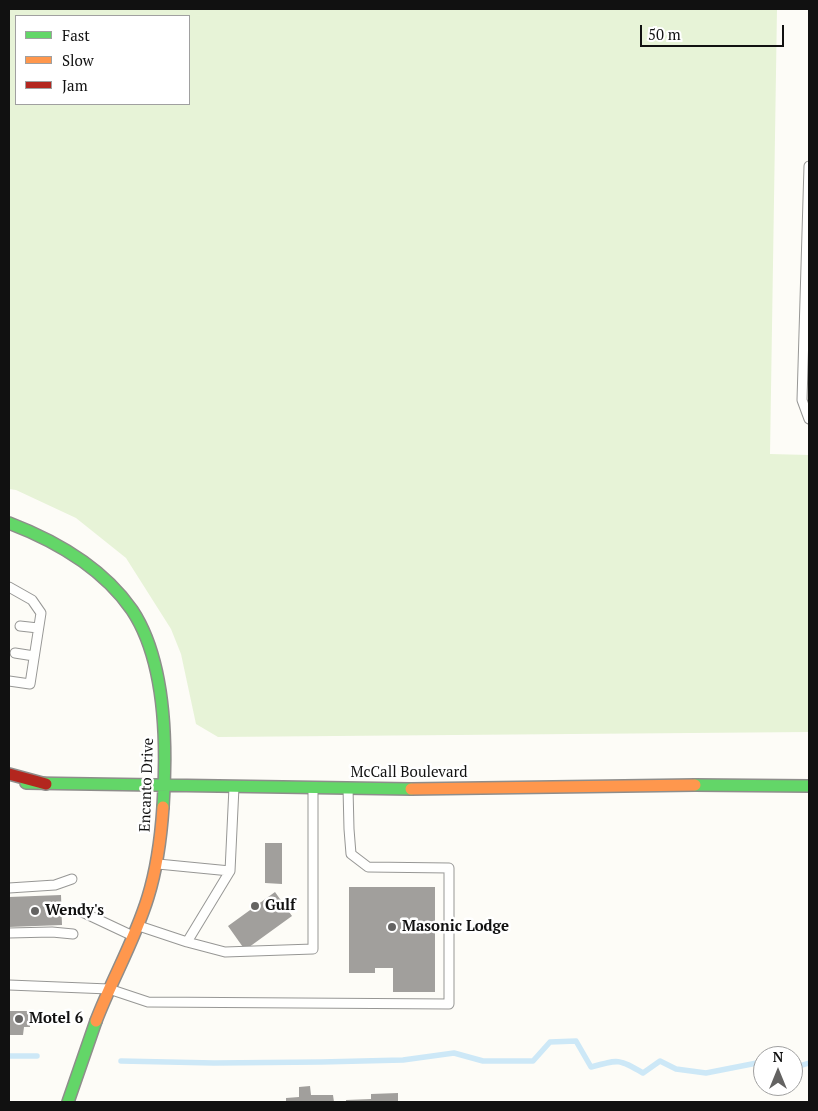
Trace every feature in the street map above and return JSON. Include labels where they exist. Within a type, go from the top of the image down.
[{"type":"main road","name":"Encanto Drive","points":[[9,525],[28,530],[56,544],[102,577],[121,596],[146,639],[154,666],[162,707],[164,740],[162,826],[152,886],[136,931],[87,1042],[68,1102]]},
{"type":"main road","points":[[9,774],[46,784]]},
{"type":"main road","name":"McCall Boulevard","points":[[9,783],[391,789],[648,785],[809,786]]},
{"type":"lane","points":[[809,166],[802,400],[809,419]]},
{"type":"lane","points":[[9,588],[32,600],[41,613],[30,684],[9,681]]},
{"type":"lane","points":[[20,626],[38,628]]},
{"type":"lane","points":[[15,653],[34,656]]},
{"type":"lane","points":[[187,942],[230,871],[234,786]]},
{"type":"lane","points":[[82,912],[136,931],[225,952],[313,949],[313,787]]},
{"type":"lane","points":[[9,985],[109,989],[148,1002],[449,1004],[449,868],[368,867],[351,854],[348,788]]},
{"type":"lane","points":[[156,864],[230,871]]},
{"type":"lane","points":[[9,888],[55,885],[72,879]]},
{"type":"lane","points":[[9,933],[52,932],[73,934]]},
{"type":"green space","points":[[9,9],[777,9],[770,454],[809,455],[809,732],[218,737],[196,724],[181,654],[171,629],[126,558],[76,518],[16,490],[9,489]]},
{"type":"building","points":[[265,843],[282,843],[282,884],[265,883]]},
{"type":"building","name":"Masonic Lodge","points":[[349,887],[435,887],[435,992],[393,992],[393,968],[375,968],[375,973],[349,973]]},
{"type":"building","points":[[275,892],[292,916],[245,950],[228,926]]},
{"type":"building","name":"Wendy's","points":[[61,895],[62,925],[9,927],[9,897]]},
{"type":"building","name":"Motel 6","points":[[9,1011],[30,1011],[30,1027],[24,1027],[23,1035],[9,1035]]},
{"type":"building","points":[[310,1086],[311,1095],[333,1095],[334,1102],[286,1102],[286,1098],[299,1097],[299,1087]]},
{"type":"building","points":[[398,1093],[398,1102],[346,1102],[346,1100],[371,1099],[371,1094]]},
{"type":"waterway","points":[[121,1061],[214,1063],[321,1062],[403,1060],[454,1053],[483,1061],[533,1061],[550,1042],[576,1041],[591,1067],[618,1062],[629,1065],[643,1073],[660,1061],[676,1069],[706,1073],[753,1064]]},
{"type":"waterway","points":[[9,1056],[37,1056]]},
{"type":"waterway","points":[[803,1065],[809,1063]]},
{"type":"traffic: fast","points":[[9,523],[61,547],[93,569],[107,581],[132,610],[152,654],[158,679],[164,732],[163,807]]},
{"type":"traffic: fast","points":[[26,783],[411,789]]},
{"type":"traffic: fast","points":[[695,785],[809,786]]},
{"type":"traffic: fast","points":[[68,1102],[96,1021]]},
{"type":"traffic: slow","points":[[411,789],[695,785]]},
{"type":"traffic: slow","points":[[96,1021],[143,913],[154,875],[163,807]]},
{"type":"traffic: jam","points":[[9,774],[46,784]]},
{"type":"place","name":"Gulf","points":[[255,906]]},
{"type":"place","name":"Wendy's","points":[[35,911]]},
{"type":"place","name":"Masonic Lodge","points":[[392,927]]},
{"type":"place","name":"Motel 6","points":[[19,1019]]}]
